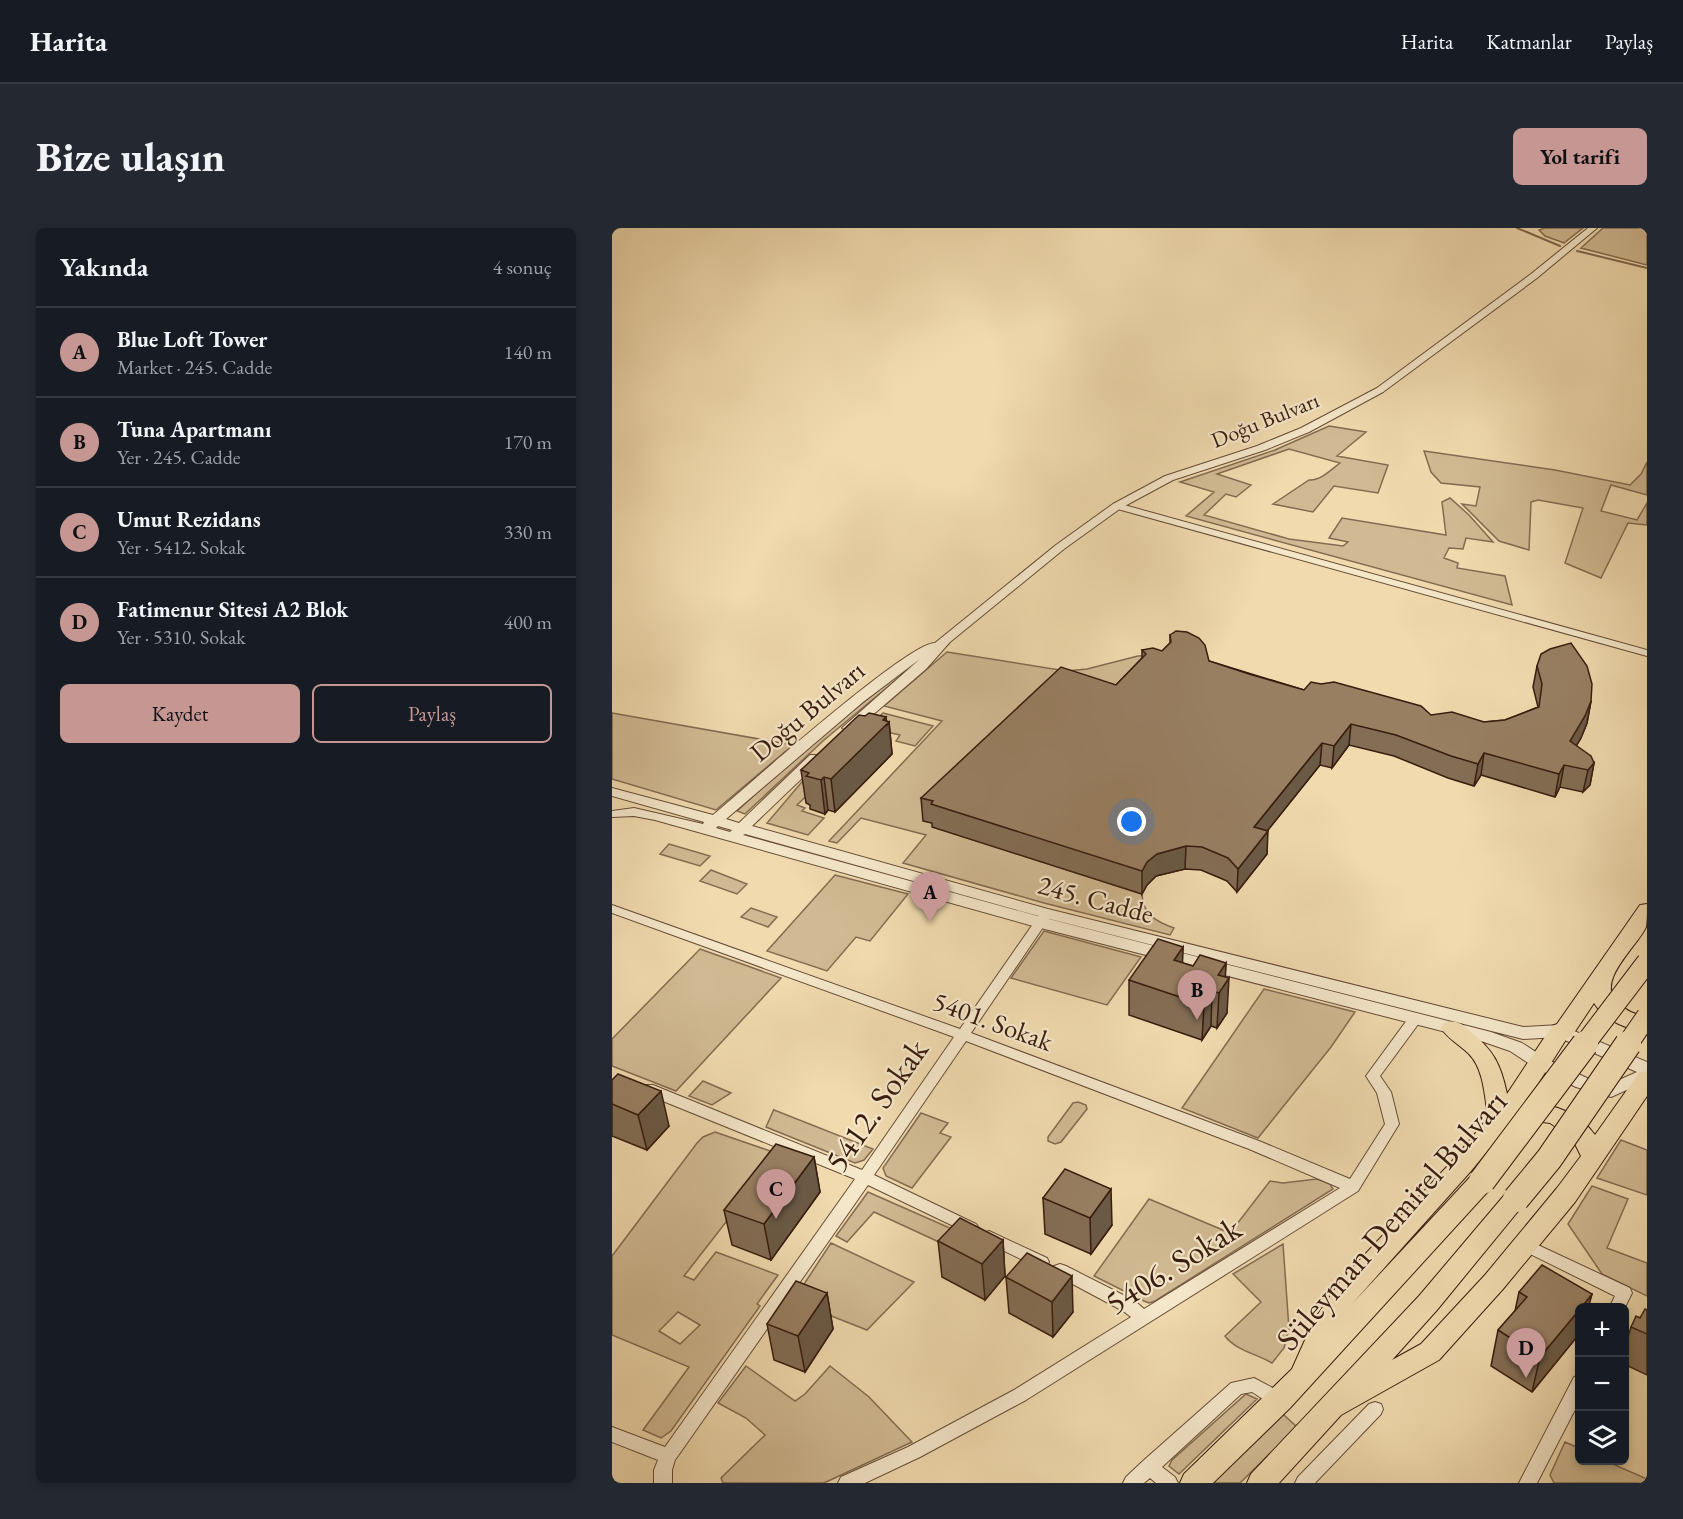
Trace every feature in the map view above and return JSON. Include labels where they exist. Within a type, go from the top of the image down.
[{"type":"highway","points":[[1303,1375],[1317,1335],[1330,1312],[1500,1119],[1542,1064],[1560,1031],[1564,1031],[1647,910]]},
{"type":"highway","name":"Süleyman Demirel Bulvarı","points":[[1194,1483],[1280,1400],[1482,1181],[1647,962]]},
{"type":"highway","points":[[1602,978],[1599,990],[1609,1008],[1624,1018],[1647,1025]]},
{"type":"highway","points":[[1261,1483],[1464,1262],[1549,1159],[1647,1016]]},
{"type":"highway","points":[[1452,1028],[1479,1051],[1491,1075],[1500,1119]]},
{"type":"highway","points":[[1334,1406],[1430,1352],[1526,1245],[1593,1157],[1647,1079]]},
{"type":"highway","points":[[1500,1119],[1526,1111],[1557,1116],[1575,1126],[1588,1141],[1593,1157]]},
{"type":"street","name":"Doğu Bulvarı","points":[[738,833],[831,743],[904,681],[946,639],[1060,547],[1121,503],[1169,478],[1260,448],[1305,430],[1369,396],[1424,360],[1540,272],[1593,228]]},
{"type":"street","points":[[1121,503],[1647,645]]},
{"type":"street","points":[[1121,503],[1647,653]]},
{"type":"street","name":"Doğu Bulvarı","points":[[710,825],[800,746],[882,679],[904,663],[946,639]]},
{"type":"street","points":[[614,814],[629,804],[629,800],[617,792]]},
{"type":"street","name":"245. Cadde","points":[[617,792],[738,833],[1516,1047],[1542,1064],[1582,1083],[1611,1091],[1647,1074]]},
{"type":"street","name":"245. Cadde","points":[[614,814],[646,814],[710,825]]},
{"type":"street","name":"5401. Sokak","points":[[612,909],[962,1034],[1254,1145],[1353,1187]]},
{"type":"street","name":"245. Cadde","points":[[1043,918],[1524,1033],[1560,1031]]},
{"type":"street","name":"5412. Sokak","points":[[663,1483],[663,1470],[668,1456],[865,1177],[1043,918]]},
{"type":"street","name":"5406. Sokak","points":[[848,1483],[914,1452],[1020,1395],[1353,1187],[1392,1124],[1384,1092],[1373,1076],[1415,1019]]},
{"type":"street","points":[[1560,1031],[1647,1069]]},
{"type":"street","points":[[633,1084],[865,1177],[1130,1305],[1144,1318]]},
{"type":"street","points":[[1526,1245],[1620,1300]]},
{"type":"street","points":[[1132,1483],[1237,1388],[1254,1385],[1280,1400]]},
{"type":"street","points":[[1530,1483],[1575,1392]]},
{"type":"street","points":[[1304,1483],[1375,1409]]},
{"type":"street","points":[[612,1434],[668,1456]]},
{"type":"street","points":[[1149,1466],[1169,1483]]},
{"type":"shaded area","points":[[1583,228],[1564,243],[1545,236],[1539,230]]},
{"type":"shaded area","points":[[1603,228],[1647,228],[1647,265],[1581,248]]},
{"type":"shaded area","points":[[1329,426],[1366,432],[1337,456],[1388,465],[1378,493],[1334,486],[1313,512],[1273,504],[1340,463],[1289,449],[1217,474],[1251,485],[1236,497],[1226,494],[1204,515],[1289,539],[1343,546],[1348,542],[1329,538],[1342,518],[1446,535],[1442,502],[1450,498],[1493,542],[1466,538],[1463,549],[1449,548],[1444,558],[1458,563],[1457,568],[1505,576],[1512,605],[1186,516],[1214,492],[1180,482],[1275,450]]},
{"type":"shaded area","points":[[1424,451],[1555,470],[1630,485],[1641,474],[1647,462],[1647,495],[1611,485],[1601,511],[1637,520],[1647,503],[1647,525],[1628,523],[1601,578],[1565,563],[1583,508],[1538,500],[1531,502],[1529,550],[1499,541],[1462,504],[1476,506],[1480,487],[1441,483],[1431,472]]},
{"type":"shaded area","points":[[947,652],[1066,671],[1087,669],[1138,656],[1160,655],[924,821],[935,824],[933,827],[1142,894],[1145,907],[1152,917],[1174,928],[1170,935],[1044,903],[903,863],[926,835],[861,818],[837,843],[829,841],[942,721],[884,706]]},
{"type":"shaded area","points":[[915,663],[913,666],[824,740],[745,814],[737,811],[810,745]]},
{"type":"shaded area","points":[[612,713],[793,745],[716,810],[612,779]]},
{"type":"shaded area","points":[[883,713],[933,726],[915,746],[896,741],[900,735],[887,732],[863,732]]},
{"type":"shaded area","points":[[852,752],[797,805],[805,808],[802,811],[824,818],[808,835],[767,823],[806,777]]},
{"type":"shaded area","points":[[669,844],[710,856],[700,866],[660,854]]},
{"type":"shaded area","points":[[711,870],[747,884],[737,894],[700,881]]},
{"type":"shaded area","points":[[835,875],[908,894],[870,941],[856,937],[827,971],[767,951]]},
{"type":"shaded area","points":[[751,908],[777,917],[768,927],[741,917]]},
{"type":"shaded area","points":[[1044,931],[1141,957],[1107,1005],[1011,978]]},
{"type":"shaded area","points":[[700,949],[781,978],[676,1091],[612,1066],[612,1039]]},
{"type":"shaded area","points":[[1264,989],[1355,1012],[1331,1047],[1258,1138],[1182,1108]]},
{"type":"shaded area","points":[[703,1081],[731,1093],[712,1105],[689,1096]]},
{"type":"shaded area","points":[[1073,1103],[1086,1105],[1087,1109],[1061,1142],[1055,1144],[1048,1141],[1048,1137]]},
{"type":"shaded area","points":[[774,1109],[873,1149],[864,1160],[855,1163],[766,1127]]},
{"type":"shaded area","points":[[921,1113],[948,1123],[940,1133],[951,1137],[912,1188],[886,1176],[883,1168]]},
{"type":"shaded area","points":[[715,1132],[779,1154],[684,1276],[694,1280],[716,1252],[778,1275],[757,1304],[760,1306],[671,1431],[661,1438],[643,1430],[689,1367],[612,1335],[612,1256],[703,1137]],"holes":[[[678,1312],[700,1325],[680,1344],[659,1331]]]},
{"type":"shaded area","points":[[1621,1140],[1647,1150],[1647,1195],[1597,1178]]},
{"type":"shaded area","points":[[1317,1179],[1330,1184],[1333,1189],[1155,1301],[1149,1303],[1144,1301],[1094,1276],[1149,1199],[1230,1233],[1270,1181],[1283,1183]]},
{"type":"shaded area","points":[[1592,1186],[1628,1199],[1607,1248],[1647,1263],[1647,1296],[1602,1274],[1568,1224]]},
{"type":"shaded area","points":[[868,1192],[952,1229],[939,1242],[874,1212],[847,1242],[836,1236]]},
{"type":"shaded area","points":[[831,1243],[914,1282],[867,1330],[793,1301]]},
{"type":"shaded area","points":[[1283,1244],[1289,1329],[1284,1348],[1272,1363],[1240,1348],[1225,1336],[1261,1302],[1233,1274]]},
{"type":"shaded area","points":[[746,1366],[795,1401],[805,1394],[830,1366],[869,1397],[912,1442],[824,1483],[723,1483],[721,1478],[765,1435],[746,1418],[718,1403]]},
{"type":"shaded area","points":[[1246,1394],[1257,1399],[1179,1474],[1169,1466],[1172,1460]]},
{"type":"shaded area","points":[[1284,1415],[1297,1427],[1240,1483],[1211,1483],[1279,1416]]},
{"type":"shaded area","points":[[1565,1442],[1575,1446],[1575,1465],[1615,1465],[1647,1479],[1647,1483],[1554,1483],[1550,1475]]},
{"type":"building","points":[[1176,631],[1187,632],[1199,638],[1205,645],[1209,661],[1249,674],[1304,690],[1311,682],[1321,684],[1334,682],[1421,706],[1431,715],[1452,712],[1484,722],[1505,720],[1539,707],[1542,684],[1537,666],[1541,654],[1571,643],[1587,666],[1592,684],[1591,701],[1570,741],[1591,756],[1594,763],[1588,770],[1564,765],[1559,774],[1484,753],[1478,764],[1396,735],[1351,724],[1334,746],[1322,743],[1254,827],[1268,831],[1238,869],[1228,858],[1202,847],[1186,846],[1157,854],[1147,862],[1142,871],[931,804],[933,801],[921,798],[1061,667],[1116,685],[1146,654],[1142,650],[1153,648],[1162,651],[1171,642],[1170,635]]},
{"type":"building","points":[[869,713],[886,717],[883,720],[889,722],[831,779],[824,777],[821,780],[806,776],[809,773],[801,770],[859,715],[865,716]]},
{"type":"building","points":[[1158,939],[1183,947],[1174,960],[1193,966],[1200,955],[1226,963],[1218,975],[1229,978],[1219,993],[1212,991],[1204,1005],[1129,980]]},
{"type":"building","points":[[618,1074],[661,1091],[638,1115],[612,1104],[612,1080]]},
{"type":"building","points":[[776,1144],[814,1157],[764,1224],[724,1210]]},
{"type":"building","points":[[1065,1169],[1111,1189],[1090,1218],[1043,1198]]},
{"type":"building","points":[[960,1218],[1003,1240],[982,1264],[938,1241]]},
{"type":"building","points":[[1027,1253],[1072,1276],[1052,1302],[1006,1277]]},
{"type":"building","points":[[1542,1265],[1592,1294],[1585,1303],[1575,1303],[1575,1315],[1540,1357],[1498,1330],[1527,1297],[1519,1292]]},
{"type":"building","points":[[796,1281],[827,1293],[798,1336],[767,1324]]},
{"type":"building","points":[[1645,1309],[1647,1310],[1647,1334],[1631,1327],[1636,1316],[1640,1318]]},
{"type":"waterway","points":[[1517,228],[1560,246]]},
{"type":"waterway","points":[[1577,251],[1647,268]]},
{"type":"place","name":"Blue Loft Tower","points":[[930,922]]},
{"type":"place","name":"Tuna Apartmanı","points":[[1197,1020]]},
{"type":"place","name":"Umut Rezidans","points":[[776,1219]]},
{"type":"place","name":"Fatimenur Sitesi A2 Blok","points":[[1526,1378]]}]
